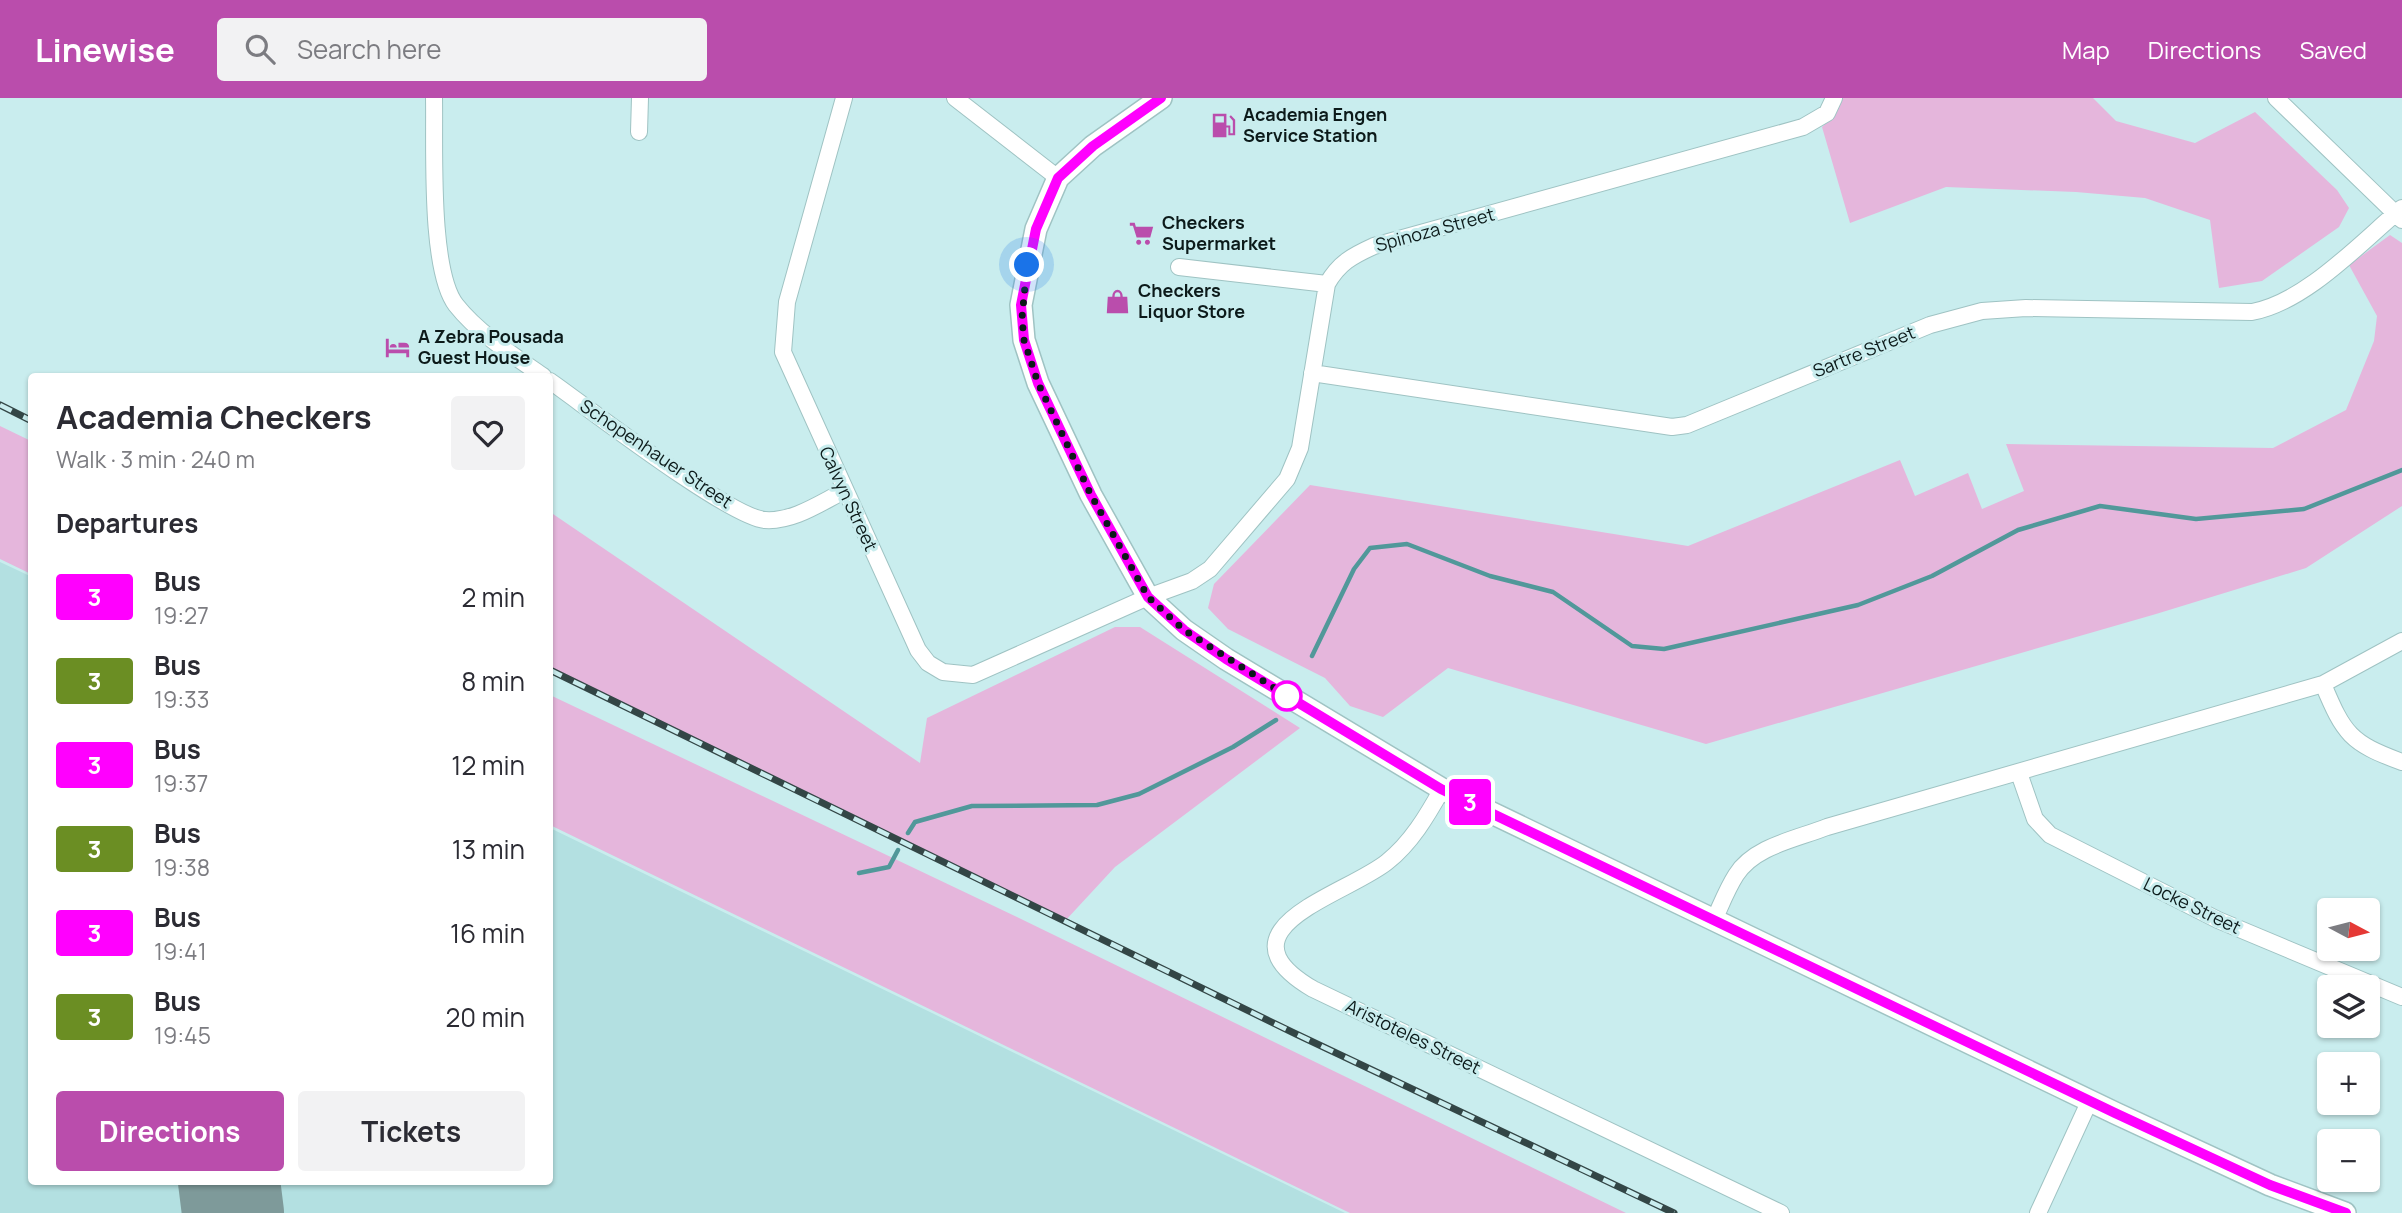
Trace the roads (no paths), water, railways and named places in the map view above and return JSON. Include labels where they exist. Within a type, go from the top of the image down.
[{"type":"street","points":[[434,98],[438,227],[446,285],[455,303],[470,320],[539,373]]},
{"type":"street","points":[[639,132],[640,98]]},
{"type":"street","name":"Calvyn Street","points":[[844,98],[787,302],[783,352],[918,650],[928,663],[943,672],[973,675],[1148,597]]},
{"type":"street","points":[[955,98],[1058,178]]},
{"type":"street","points":[[1161,98],[1093,146],[1058,178],[1045,204],[1027,265],[1021,305],[1024,340],[1038,383],[1091,495],[1148,597],[1184,630],[1226,659],[1441,789],[2270,1185],[2345,1213]]},
{"type":"street","name":"Spinoza Street","points":[[1327,284],[1336,268],[1351,256],[1374,246],[1803,127],[1828,113],[1834,98]]},
{"type":"street","points":[[2276,98],[2400,214]]},
{"type":"street","name":"Sartre Street","points":[[1312,373],[1672,427],[1720,411],[1930,325],[1982,311],[2038,308],[2252,312],[2268,309],[2283,303],[2314,281],[2400,214]]},
{"type":"street","points":[[1148,597],[1192,581],[1210,569],[1287,479],[1302,438],[1327,284],[1179,267]]},
{"type":"street","name":"Schopenhauer Street","points":[[553,383],[704,488],[737,509],[763,520],[787,519],[844,491]]},
{"type":"street","points":[[1714,920],[1735,876],[1745,863],[1761,852],[1827,827],[2323,684],[2402,641]]},
{"type":"street","points":[[2323,684],[2339,722],[2351,738],[2375,752],[2402,762]]},
{"type":"street","name":"Locke Street","points":[[2019,773],[2035,819],[2050,835],[2218,920],[2402,997]]},
{"type":"street","name":"Aristoteles Street","points":[[1441,789],[1404,846],[1386,863],[1311,904],[1284,924],[1275,949],[1280,965],[1291,976],[1313,989],[1780,1213]]},
{"type":"street","points":[[2038,1213],[2090,1100]]},
{"type":"waterway","points":[[1312,656],[1354,569],[1370,548],[1407,544],[1490,576],[1553,592],[1632,646],[1664,649],[1858,605],[1932,576],[2018,530],[2100,506],[2196,519],[2304,509],[2402,470]]},
{"type":"waterway","points":[[908,833],[915,822],[972,806],[1097,805],[1139,794],[1233,747],[1276,720]]},
{"type":"waterway","points":[[859,873],[889,867],[898,850]]},
{"type":"railway","points":[[0,405],[28,419]]},
{"type":"railway","points":[[553,671],[1296,1034],[1674,1213]]},
{"type":"place","name":"Academia Engen Service Station","points":[[1223,125]]},
{"type":"place","name":"Checkers Supermarket","points":[[1142,233]]},
{"type":"place","name":"Checkers Liquor Store","points":[[1118,301]]},
{"type":"place","name":"A Zebra Pousada Guest House","points":[[398,347]]}]
